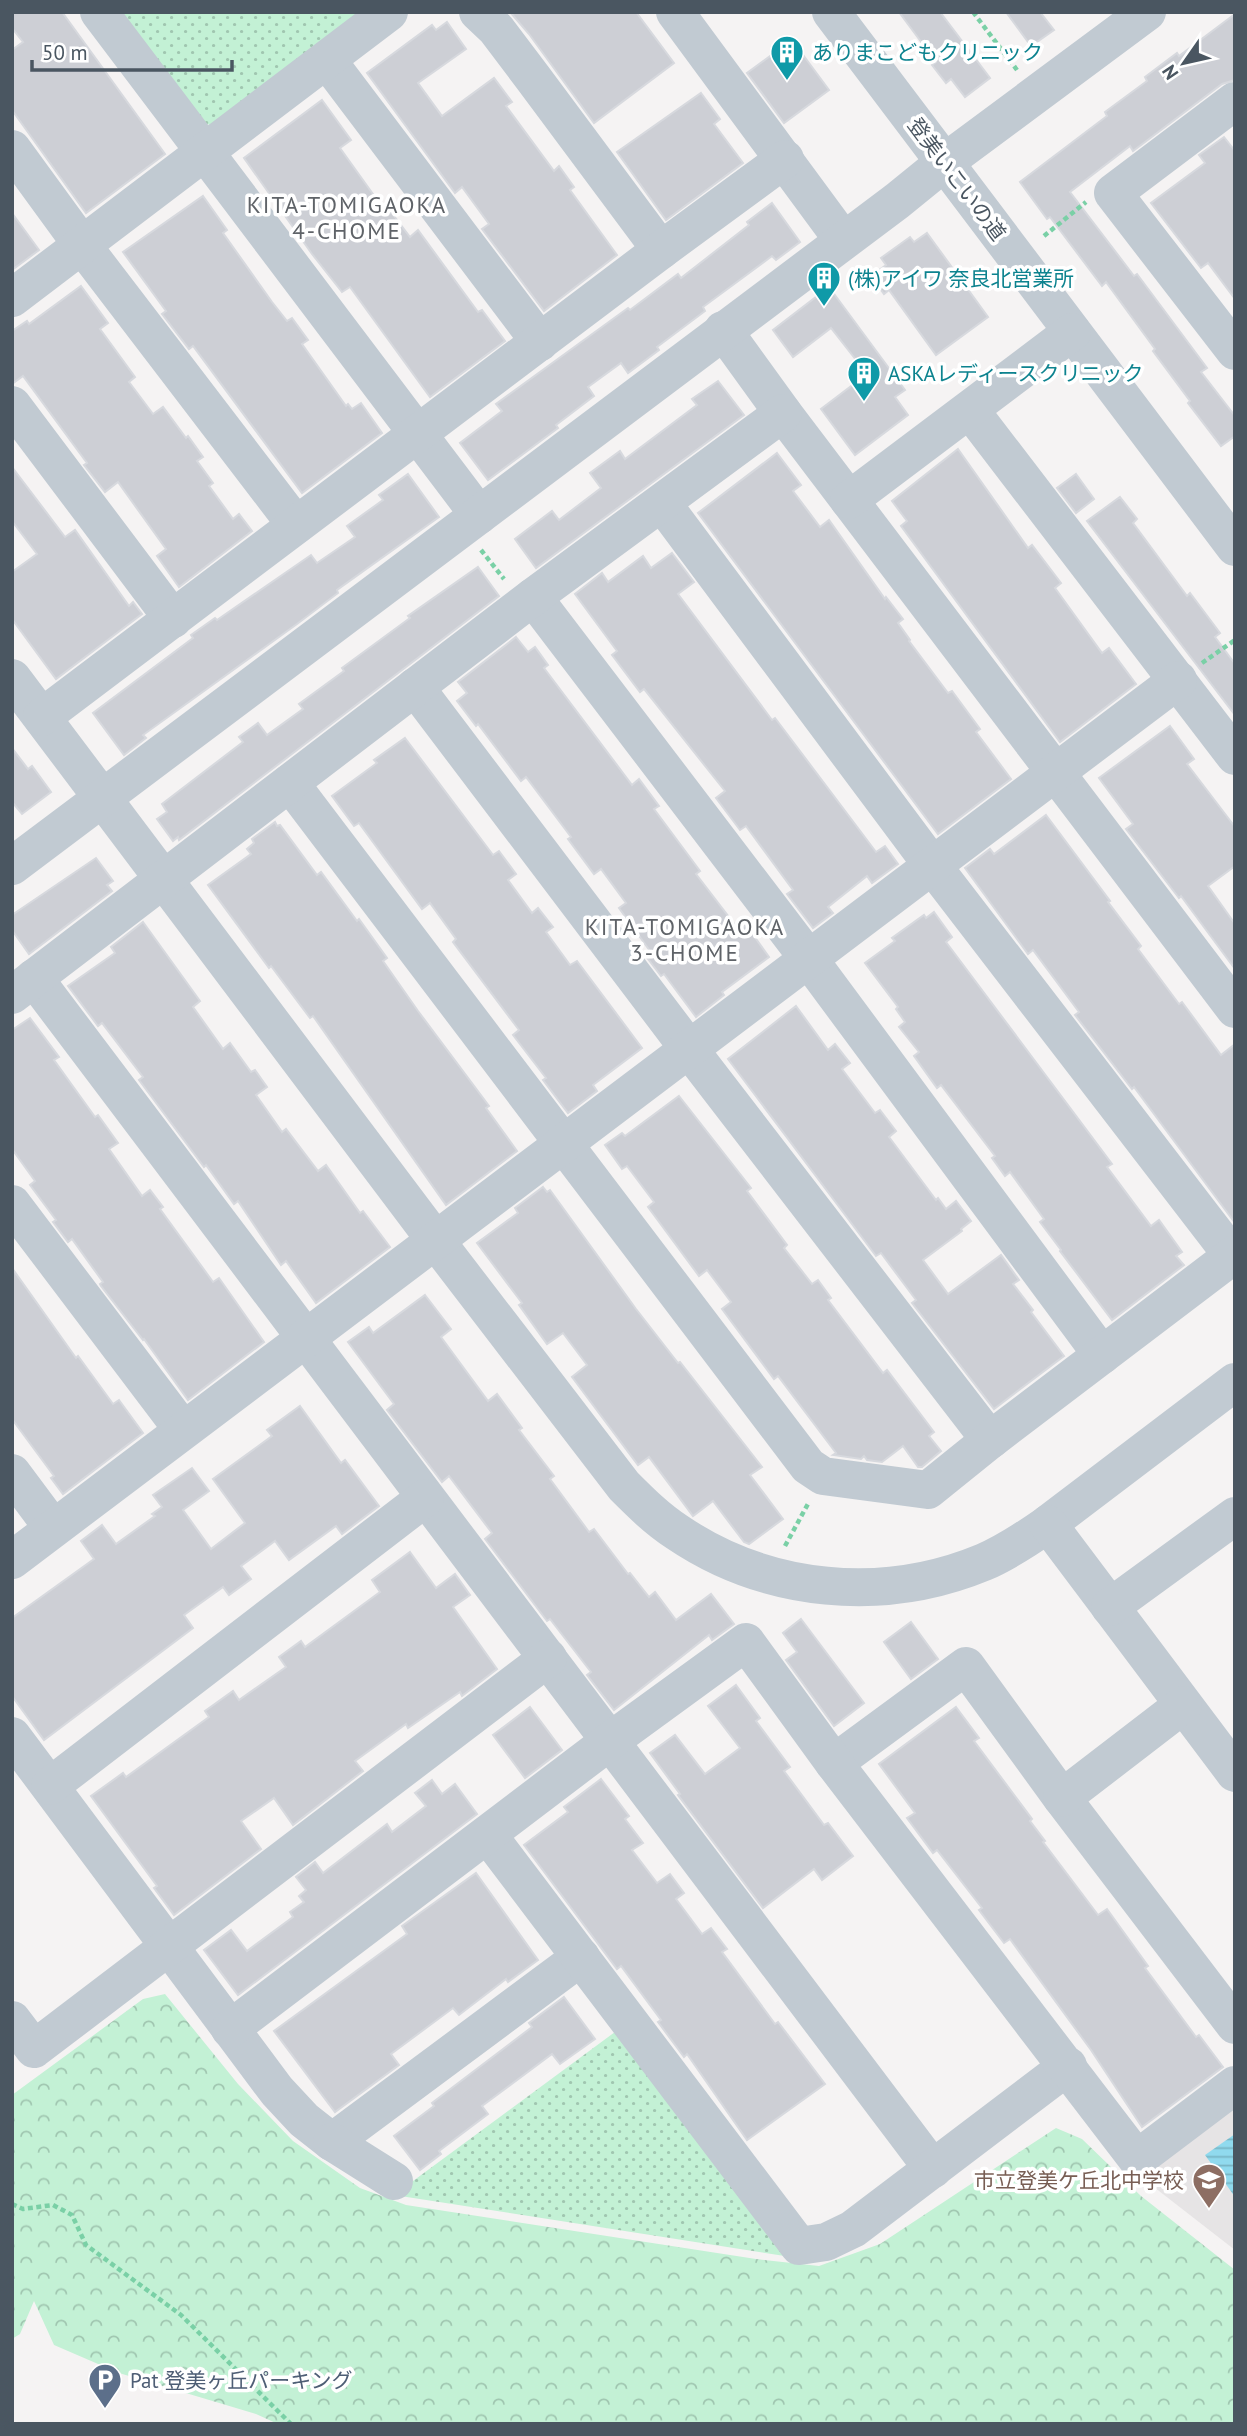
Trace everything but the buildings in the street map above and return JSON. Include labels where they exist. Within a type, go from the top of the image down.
[{"type":"street","points":[[99,12],[418,435],[472,521]]},
{"type":"street","points":[[12,298],[389,12]]},
{"type":"street","points":[[478,12],[496,29],[526,68],[661,250]]},
{"type":"street","points":[[675,12],[843,240]]},
{"type":"street","name":"登美いこいの道","points":[[831,12],[1235,547]]},
{"type":"street","points":[[15,858],[104,798],[1147,12]]},
{"type":"street","points":[[327,60],[540,342]]},
{"type":"street","points":[[1235,101],[1113,193],[1235,351]]},
{"type":"street","points":[[12,149],[82,246],[296,525]]},
{"type":"street","points":[[42,718],[785,159]]},
{"type":"street","points":[[723,330],[1235,1009]]},
{"type":"street","points":[[849,500],[1072,332]]},
{"type":"street","points":[[12,405],[173,619]]},
{"type":"street","points":[[970,410],[1235,756]]},
{"type":"street","points":[[783,413],[528,601],[23,987],[305,1340],[933,2169]]},
{"type":"street","points":[[290,783],[808,1466],[823,1476],[928,1490],[1234,1256],[932,865],[662,503]]},
{"type":"street","points":[[528,601],[808,958],[1102,1355]]},
{"type":"street","points":[[12,678],[624,1486],[649,1511],[676,1532],[736,1564],[769,1576],[805,1584],[841,1588],[903,1585],[951,1574],[1018,1545],[1235,1382]]},
{"type":"street","points":[[12,1560],[1178,680]]},
{"type":"street","points":[[415,687],[990,1440]]},
{"type":"street","points":[[12,1204],[183,1430]]},
{"type":"street","points":[[12,1474],[54,1528]]},
{"type":"street","points":[[50,1786],[425,1499]]},
{"type":"street","points":[[1110,1607],[1235,1516]]},
{"type":"street","points":[[1048,1524],[1235,1773]]},
{"type":"street","points":[[230,2029],[610,1741],[746,1642],[834,1763],[1068,2066],[1137,2160],[1235,2085]]},
{"type":"street","points":[[20,2045],[170,1946],[548,1658]]},
{"type":"street","points":[[834,1763],[966,1666],[1062,1798],[1235,2025]]},
{"type":"street","points":[[1062,1798],[1184,1705]]},
{"type":"street","points":[[12,1736],[277,2091],[304,2120],[332,2142],[394,2181]]},
{"type":"street","points":[[488,1835],[799,2246],[826,2242],[853,2229],[1068,2066]]},
{"type":"street","points":[[332,2142],[581,1957]]},
{"type":"path","points":[[973,12],[1037,95]]},
{"type":"path","points":[[1044,236],[1083,204],[1113,193]]},
{"type":"path","points":[[472,521],[528,601]]},
{"type":"path","points":[[1178,680],[1235,640]]},
{"type":"path","points":[[12,2204],[23,2209],[53,2205],[72,2215],[86,2245],[181,2315],[291,2424]]},
{"type":"shaded area","name":"市立登美ケ丘北中学校","points":[[1235,2093],[1235,2250],[1132,2170]]},
{"type":"green space","points":[[117,12],[372,12],[217,127],[200,122]]},
{"type":"green space","points":[[165,1994],[238,2084],[293,2141],[360,2188],[406,2205],[756,2259],[819,2266],[880,2244],[1056,2128],[1082,2139],[1141,2196],[1235,2270],[1235,2424],[278,2424],[256,2414],[119,2373],[54,2345],[34,2301],[20,2334],[12,2339],[12,2095],[143,1999]]},
{"type":"green space","points":[[619,2029],[791,2257],[394,2195]]},
{"type":"water","points":[[1235,2134],[1235,2197],[1205,2155]]},
{"type":"place","name":"ありまこどもクリニック","points":[[787,82]]},
{"type":"place","name":"(株)アイワ 奈良北営業所","points":[[824,308]]},
{"type":"place","name":"ASKAレディースクリニック","points":[[864,403]]},
{"type":"place","name":"市立登美ケ丘北中学校","points":[[1209,2210]]},
{"type":"place","name":"Pat 登美ヶ丘パーキング","points":[[105,2410]]},
{"type":"district","name":"KITA-TOMIGAOKA 4-CHOME","points":[[347,217]]},
{"type":"district","name":"KITA-TOMIGAOKA 3-CHOME","points":[[685,939]]}]
